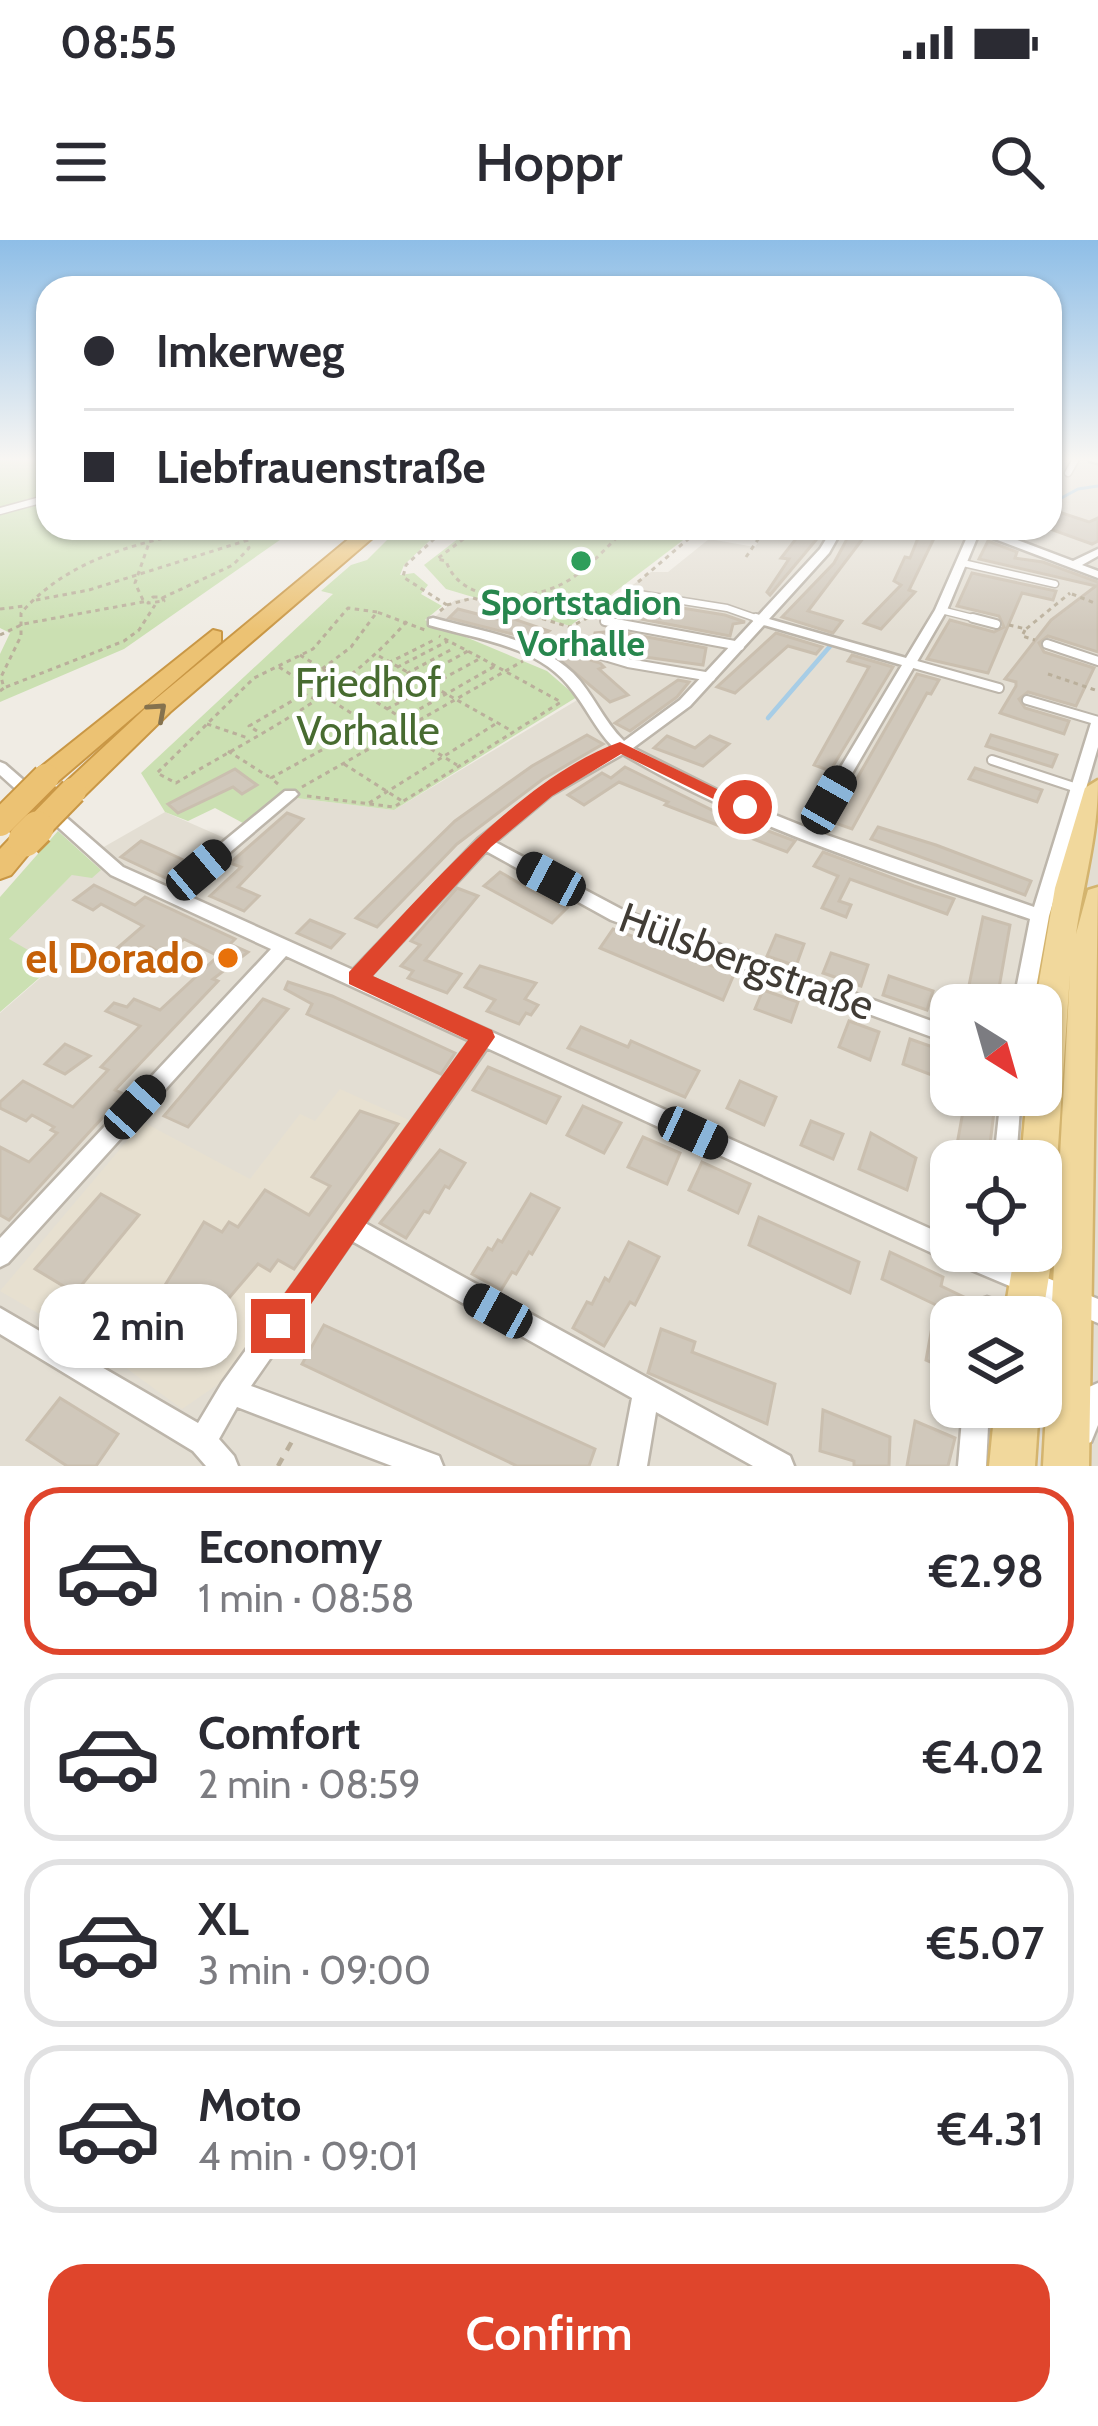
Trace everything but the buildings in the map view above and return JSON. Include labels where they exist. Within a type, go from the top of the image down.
[{"type":"highway","points":[[0,868],[13,831],[46,777],[334,540]]},
{"type":"highway","points":[[13,831],[73,790],[161,707],[360,540]]},
{"type":"main road","points":[[1041,1140],[1052,991],[1088,788]]},
{"type":"main road","points":[[1066,1466],[1086,1305],[1087,958],[1098,897]]},
{"type":"main road","points":[[1012,1466],[1015,1428]]},
{"type":"street","points":[[357,978],[484,843],[546,792],[672,714],[764,621],[831,540]]},
{"type":"street","points":[[809,834],[940,610],[972,540]]},
{"type":"street","points":[[1008,540],[1098,575]]},
{"type":"street","points":[[1074,565],[1098,552]]},
{"type":"street","points":[[764,621],[910,663]]},
{"type":"street","points":[[436,630],[535,655],[566,674],[620,747],[667,773],[809,834],[1040,916]]},
{"type":"street","points":[[1028,984],[1040,916],[1088,788],[1098,722]]},
{"type":"street","points":[[0,766],[117,871],[930,1240]]},
{"type":"street","points":[[169,895],[290,794]]},
{"type":"street","name":"Hülsbergstraße","points":[[484,843],[617,915],[930,1028]]},
{"type":"street","points":[[0,1255],[285,945]]},
{"type":"street","points":[[203,1441],[231,1392],[484,1037]]},
{"type":"street","points":[[350,1227],[780,1466]]},
{"type":"street","points":[[981,1272],[1012,1295],[1086,1305]]},
{"type":"street","points":[[0,1320],[203,1441],[224,1466]]},
{"type":"street","points":[[231,1392],[306,1416],[429,1466]]},
{"type":"street","points":[[633,1466],[646,1394]]},
{"type":"street","points":[[1066,1466],[1098,1396]]},
{"type":"street","points":[[972,1466],[975,1428]]},
{"type":"lane","points":[[963,563],[1055,584]]},
{"type":"lane","points":[[639,594],[728,608],[764,621]]},
{"type":"lane","points":[[940,610],[996,624]]},
{"type":"lane","points":[[605,621],[740,646]]},
{"type":"lane","points":[[1047,644],[1098,661]]},
{"type":"lane","points":[[571,646],[628,663],[711,676]]},
{"type":"lane","points":[[910,663],[998,688]]},
{"type":"lane","points":[[1027,700],[1098,722]]},
{"type":"lane","points":[[992,760],[1088,788]]},
{"type":"path","points":[[158,540],[85,564],[27,605],[1,677],[2,689],[124,641],[163,598]]},
{"type":"path","points":[[0,635],[23,624],[163,598],[233,565],[248,551],[248,540],[33,601]]},
{"type":"path","points":[[433,540],[406,566],[403,577],[447,605]]},
{"type":"path","points":[[462,540],[437,559],[446,561],[451,579],[460,585],[515,595],[547,590],[568,580],[613,540]]},
{"type":"path","points":[[573,627],[612,603],[687,540]]},
{"type":"path","points":[[746,556],[757,540]]},
{"type":"path","points":[[150,542],[136,574],[135,590],[155,605]]},
{"type":"path","points":[[1055,584],[1097,604]]},
{"type":"path","points":[[1047,644],[1022,636],[1070,593]]},
{"type":"path","points":[[436,630],[433,617],[447,605],[473,598],[573,627],[580,639]]},
{"type":"path","points":[[0,609],[27,605]]},
{"type":"path","points":[[228,751],[290,794],[394,807],[561,702],[436,630],[348,608],[324,639],[254,678],[157,772],[176,783],[248,738],[322,694],[390,662],[436,630]]},
{"type":"path","points":[[322,669],[352,647],[377,612]]},
{"type":"path","points":[[345,683],[379,656],[407,621]]},
{"type":"path","points":[[996,624],[1026,629]]},
{"type":"path","points":[[355,689],[448,641]]},
{"type":"path","points":[[366,696],[458,646]]},
{"type":"path","points":[[375,702],[468,651]]},
{"type":"path","points":[[299,655],[411,724]]},
{"type":"path","points":[[290,794],[535,655]]},
{"type":"path","points":[[379,656],[513,732]]},
{"type":"path","points":[[387,709],[481,658]]},
{"type":"path","points":[[277,665],[388,737]]},
{"type":"path","points":[[403,718],[498,665]]},
{"type":"path","points":[[1048,674],[1098,691]]},
{"type":"path","points":[[259,732],[249,726],[304,694],[314,699]]},
{"type":"path","points":[[205,723],[248,738]]},
{"type":"path","points":[[367,804],[497,723]]},
{"type":"path","points":[[271,778],[369,724]]},
{"type":"path","points":[[400,730],[459,766]]},
{"type":"path","points":[[343,764],[402,802]]},
{"type":"path","points":[[278,1466],[306,1416]]},
{"type":"shaded area","points":[[1062,516],[1098,516],[1098,1466],[0,1466],[0,1013],[54,966],[8,940],[72,875],[100,870],[89,858],[95,852],[165,812],[236,843],[296,798],[394,810],[584,696],[545,658],[431,620],[455,600],[473,598],[573,627],[651,572],[668,572],[708,540],[755,547],[760,540],[1062,540]]},
{"type":"shaded area","points":[[340,1089],[413,1122],[236,1372],[182,1409],[103,1351],[0,1291],[143,1122],[250,1179],[300,1114],[315,1121]]},
{"type":"green space","points":[[0,516],[36,516],[36,540],[280,540],[124,649],[0,702],[0,654],[10,633],[0,628]]},
{"type":"green space","name":"Friedhof Vorhalle","points":[[387,540],[430,540],[400,575],[414,573],[428,585],[421,594],[442,606],[425,620],[547,671],[577,697],[394,810],[296,798],[254,829],[215,808],[188,821],[165,812],[141,773],[333,594],[321,591],[351,565],[367,560]]},
{"type":"green space","points":[[456,540],[683,540],[570,626],[446,589],[424,565]]},
{"type":"green space","points":[[58,831],[101,870],[92,878],[72,875],[9,939],[54,965],[0,1012],[0,897]]},
{"type":"waterway","points":[[768,718],[832,644]]},
{"type":"place","name":"Sportstadion Vorhalle","points":[[581,561]]},
{"type":"place","name":"el Dorado","points":[[228,958]]},
{"type":"route","points":[[278,1326],[484,1037],[357,978],[484,843],[546,792],[620,747],[745,807]]}]
